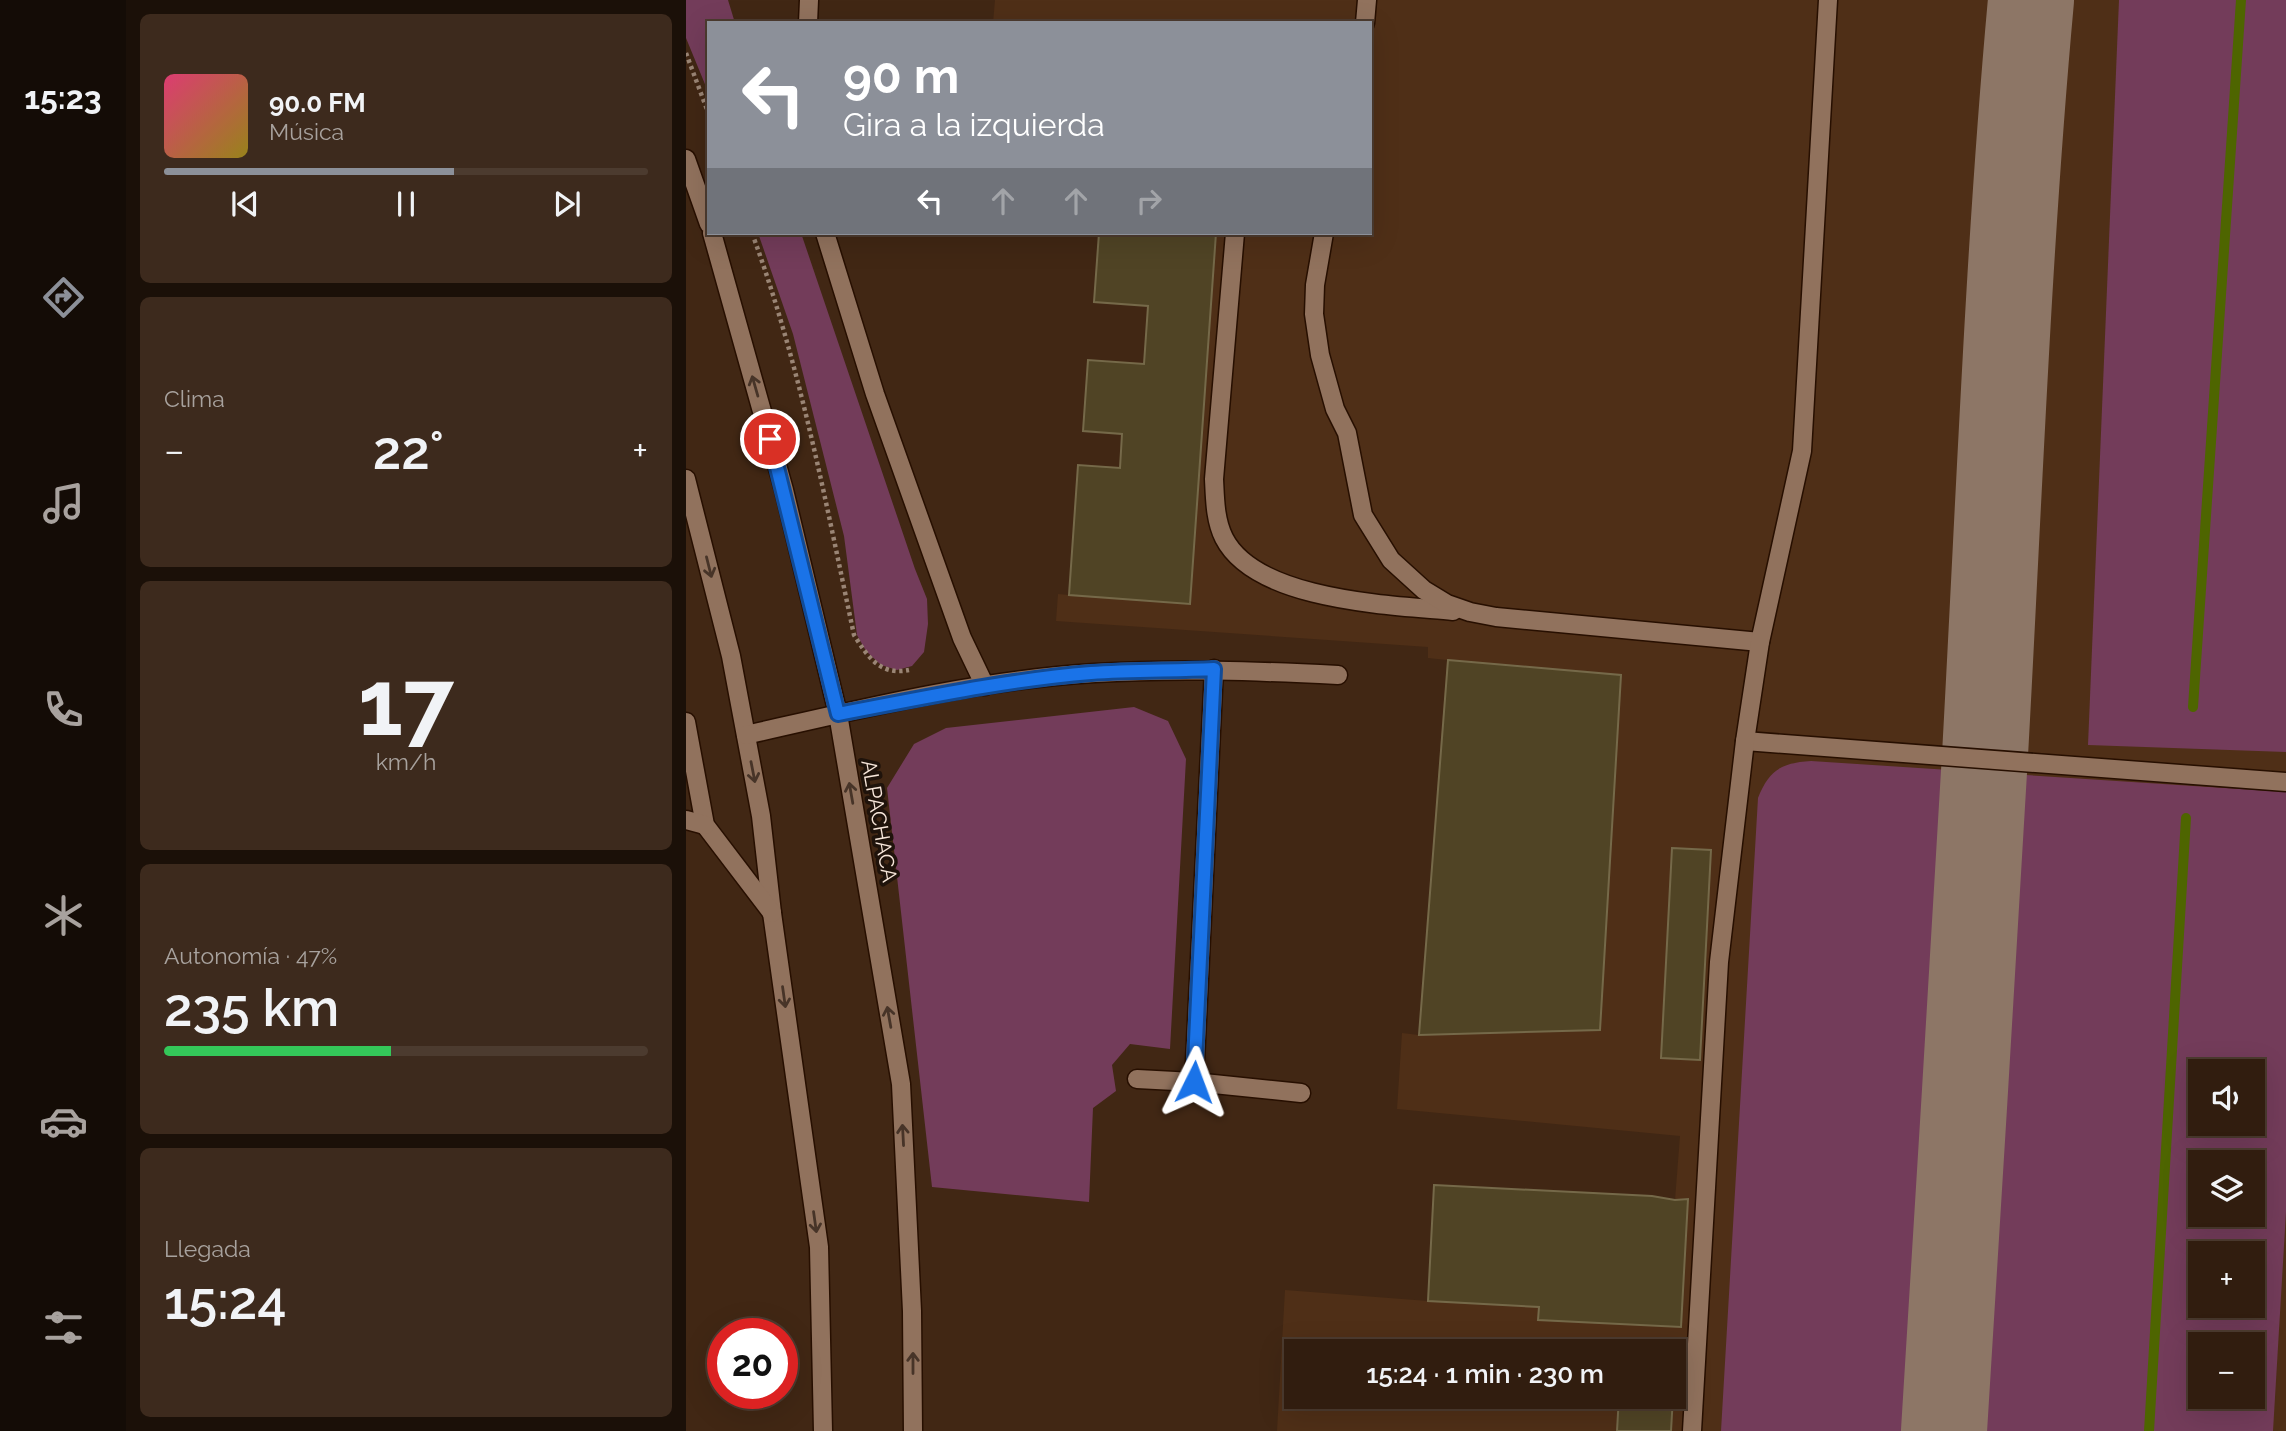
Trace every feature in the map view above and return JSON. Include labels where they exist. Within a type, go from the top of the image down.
[{"type":"lane","points":[[808,21],[809,0]]},
{"type":"lane","points":[[1365,21],[1367,0]]},
{"type":"lane","points":[[1692,1431],[1719,962],[1745,741],[1760,642],[1802,451],[1828,0]]},
{"type":"lane","points":[[686,159],[707,218]]},
{"type":"lane","name":"ALPACHACA","points":[[713,235],[784,490],[838,714],[901,1084],[912,1311],[913,1431]]},
{"type":"lane","points":[[826,235],[875,394],[962,638],[985,686]]},
{"type":"lane","points":[[1235,235],[1214,479],[1216,515],[1223,538],[1236,556],[1262,575],[1320,594],[1358,602],[1760,642]]},
{"type":"lane","points":[[1324,235],[1315,285],[1314,314],[1320,355],[1335,409],[1348,433],[1363,515],[1391,560],[1405,573],[1424,590],[1447,604],[1470,612]]},
{"type":"lane","points":[[686,479],[731,656],[761,816],[772,914],[819,1247],[823,1431]]},
{"type":"lane","points":[[746,735],[985,686],[1093,673],[1214,669],[1338,674]]},
{"type":"lane","points":[[1194,1082],[1214,669]]},
{"type":"lane","points":[[686,722],[705,825],[772,914]]},
{"type":"lane","points":[[1745,741],[2286,782]]},
{"type":"lane","points":[[686,820],[705,825]]},
{"type":"lane","points":[[1137,1079],[1301,1093]]},
{"type":"path","points":[[686,53],[707,110]]},
{"type":"path","points":[[753,235],[787,336],[822,477],[853,635],[865,653],[880,667],[898,673],[909,670]]},
{"type":"shaded area","points":[[686,0],[728,0],[734,21],[707,21],[707,89],[686,38]]},
{"type":"shaded area","points":[[995,0],[2286,0],[2286,1431],[1277,1431],[1285,1290],[1428,1301],[1434,1186],[1675,1200],[1680,1136],[1397,1109],[1402,1033],[1419,1035],[1447,660],[1428,658],[1428,647],[1056,621],[1058,594],[1069,595],[1078,465],[1120,467],[1122,434],[1083,431],[1088,360],[1144,363],[1148,306],[1094,302],[1099,235],[1372,235],[1372,21],[993,21]]},
{"type":"shaded area","points":[[2119,0],[2286,0],[2286,752],[2088,745]]},
{"type":"shaded area","points":[[759,235],[802,235],[927,599],[928,624],[924,652],[912,666],[897,670],[881,665],[866,651],[857,635],[844,536],[793,334]]},
{"type":"shaded area","points":[[1134,707],[1168,721],[1186,759],[1170,1049],[1130,1044],[1112,1065],[1116,1091],[1093,1108],[1089,1202],[932,1187],[887,788],[914,744],[946,728]]},
{"type":"shaded area","points":[[1811,761],[2286,792],[2286,1212],[2273,1431],[1721,1431],[1758,798],[1762,788],[1777,770]]},
{"type":"building","points":[[1099,235],[1216,235],[1190,604],[1069,595],[1078,465],[1120,468],[1122,434],[1083,431],[1088,360],[1144,364],[1148,306],[1094,302]]},
{"type":"building","points":[[1448,660],[1621,675],[1600,1030],[1419,1035]]},
{"type":"building","points":[[1672,848],[1711,850],[1700,1060],[1661,1058]]},
{"type":"building","points":[[1434,1185],[1688,1199],[1681,1327],[1538,1320],[1539,1307],[1428,1301]]},
{"type":"building","points":[[1618,1409],[1672,1409],[1671,1431],[1617,1431]]},
{"type":"waterway","points":[[2193,707],[2241,0]]},
{"type":"waterway","points":[[2149,1431],[2186,818]]},
{"type":"taxiway","points":[[1944,1431],[2010,283],[2031,0]]},
{"type":"route","points":[[770,439],[838,714],[985,686],[1039,679],[1093,673],[1214,669],[1194,1082]]}]
